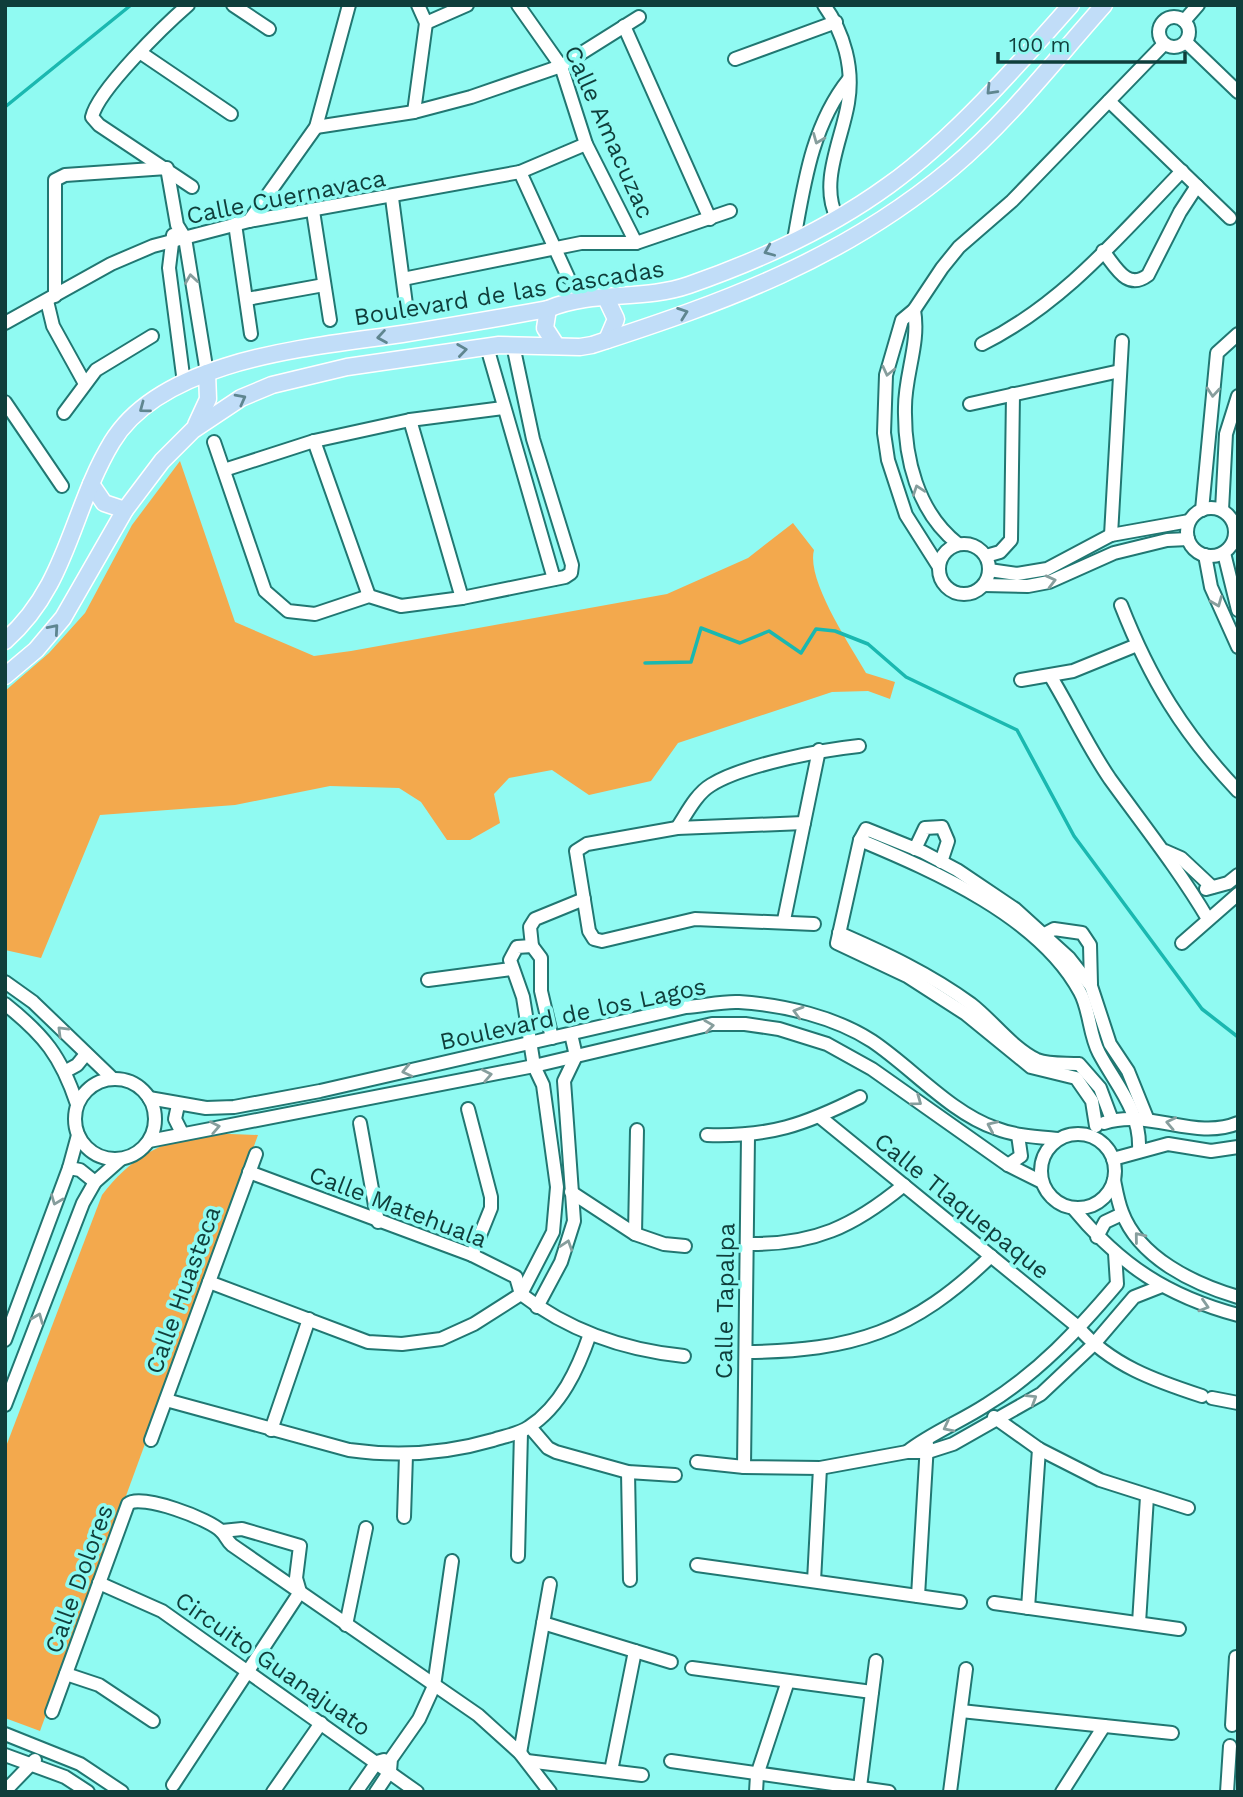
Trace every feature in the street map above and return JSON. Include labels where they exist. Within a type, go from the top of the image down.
[{"type":"main road","name":"Boulevard de las Cascadas","points":[[5,641],[32,615],[48,591],[91,484],[117,434],[132,417],[184,383],[207,373],[286,352],[548,309],[575,300],[651,295],[689,285],[794,240],[837,218],[890,185],[940,144],[1071,5]]},
{"type":"main road","name":"Boulevard de las Cascadas","points":[[5,676],[36,650],[63,618],[125,510],[162,461],[193,430],[242,398],[304,375],[487,347],[580,347],[758,288],[844,244],[902,206],[952,167],[1017,106],[1104,5]]},
{"type":"main road","points":[[606,298],[616,319],[607,340]]},
{"type":"main road","points":[[548,309],[545,328],[556,345]]},
{"type":"main road","points":[[193,430],[208,399],[207,373]]},
{"type":"main road","points":[[91,484],[104,503],[125,510]]},
{"type":"street","points":[[188,5],[94,106],[92,117],[99,125],[192,187]]},
{"type":"street","points":[[233,5],[269,29]]},
{"type":"street","points":[[251,334],[242,223],[316,127],[349,5]]},
{"type":"street","points":[[414,112],[426,23],[418,5]]},
{"type":"street","points":[[426,23],[467,5]]},
{"type":"street","name":"Calle Amacuzac","points":[[518,5],[561,66],[586,144],[636,243]]},
{"type":"street","points":[[824,5],[836,22],[848,58],[849,100],[828,190],[837,218]]},
{"type":"street","points":[[1184,21],[1198,5]]},
{"type":"street","points":[[316,127],[414,112],[471,97],[561,66],[639,17]]},
{"type":"street","points":[[1171,17],[1184,21],[1188,27],[1186,42],[1179,47],[1164,44],[1160,38],[1161,25],[1171,17]]},
{"type":"street","points":[[735,59],[836,22]]},
{"type":"street","points":[[624,26],[710,219]]},
{"type":"street","points":[[1186,42],[1238,92]]},
{"type":"street","points":[[939,567],[944,552],[958,544],[974,545],[986,556],[989,570],[984,584],[971,593],[955,592],[945,585],[939,567],[920,542],[896,487],[884,433],[884,405],[886,375],[902,320],[914,310],[959,247],[1012,201],[1164,44]]},
{"type":"street","points":[[141,53],[231,114]]},
{"type":"street","points":[[794,240],[807,164],[835,97],[849,79]]},
{"type":"street","points":[[1109,101],[1230,218]]},
{"type":"street","name":"Calle Cuernavaca","points":[[5,323],[111,264],[170,242],[242,223],[392,198],[520,172],[586,144]]},
{"type":"street","points":[[167,168],[177,225],[185,238],[207,373]]},
{"type":"street","points":[[84,382],[58,337],[51,298],[55,180],[65,175],[167,168]]},
{"type":"street","points":[[982,344],[1027,320],[1063,293],[1182,171]]},
{"type":"street","points":[[520,172],[568,278]]},
{"type":"street","points":[[1103,251],[1126,279],[1141,281],[1148,275],[1180,212],[1197,186]]},
{"type":"street","points":[[392,198],[407,312]]},
{"type":"street","points":[[313,211],[330,320]]},
{"type":"street","points":[[402,279],[582,243],[636,243],[730,211]]},
{"type":"street","points":[[177,225],[170,242],[184,383]]},
{"type":"street","points":[[247,299],[324,285]]},
{"type":"street","points":[[914,310],[917,326],[905,406],[910,455],[919,494],[937,525],[958,544]]},
{"type":"street","points":[[176,315],[195,311]]},
{"type":"street","points":[[64,413],[84,382],[96,370],[152,336]]},
{"type":"street","points":[[1202,510],[1214,366],[1217,352],[1236,338]]},
{"type":"street","points":[[1111,535],[1122,341]]},
{"type":"street","points":[[215,442],[265,591],[277,604],[300,614],[315,614],[369,596],[401,606],[462,598],[565,577],[571,573],[572,565],[533,439],[513,345]]},
{"type":"street","points":[[487,347],[554,579]]},
{"type":"street","points":[[970,404],[1120,372]]},
{"type":"street","points":[[986,556],[1000,552],[1011,540],[1013,394]]},
{"type":"street","points":[[1222,510],[1226,434],[1238,396]]},
{"type":"street","points":[[5,402],[62,486]]},
{"type":"street","points":[[884,405],[905,406]]},
{"type":"street","points":[[224,470],[314,441],[411,420],[503,408]]},
{"type":"street","points":[[411,420],[462,598]]},
{"type":"street","points":[[514,443],[533,439]]},
{"type":"street","points":[[314,441],[369,596]]},
{"type":"street","points":[[989,570],[1017,574],[1047,569],[1111,535],[1189,521],[1209,507],[1222,510],[1236,522],[1236,541],[1224,553],[1205,555],[1190,545],[1189,521]]},
{"type":"street","points":[[984,584],[1028,586],[1048,583],[1114,553],[1167,540],[1188,538]]},
{"type":"street","points":[[1224,553],[1238,610]]},
{"type":"street","points":[[1205,555],[1211,587],[1238,647]]},
{"type":"street","points":[[1121,605],[1137,645],[1174,715],[1238,791]]},
{"type":"street","points":[[1021,680],[1051,677],[1104,660],[1137,645]]},
{"type":"street","points":[[1051,677],[1109,777],[1166,851],[1181,880],[1208,919]]},
{"type":"street","points":[[677,828],[698,796],[710,785],[819,750],[859,746]]},
{"type":"street","points":[[784,920],[819,750]]},
{"type":"street","points":[[804,823],[677,828],[580,846],[576,851],[589,931],[594,939],[602,941],[695,919],[784,920],[814,924]]},
{"type":"street","points":[[918,864],[925,828],[942,827],[948,841],[942,862]]},
{"type":"street","points":[[1097,1126],[1089,1094],[1082,1082],[1070,1075],[1031,1067],[966,1014],[907,976],[840,947],[837,943],[839,933],[863,833],[870,829],[942,862],[1040,936],[1086,989],[1110,1044],[1128,1071],[1141,1118],[1139,1150]]},
{"type":"street","points":[[860,840],[984,895]]},
{"type":"street","points":[[1166,851],[1181,858],[1212,887]]},
{"type":"street","points":[[1195,897],[1212,887],[1228,883],[1238,875]]},
{"type":"street","points":[[1182,943],[1238,894]]},
{"type":"street","points":[[552,1038],[541,991],[541,958],[532,946],[530,927],[535,919],[583,898]]},
{"type":"street","points":[[1040,936],[1055,929],[1071,929],[1086,938],[1086,989],[1098,1051],[1141,1118]]},
{"type":"street","points":[[839,933],[932,978],[972,1005],[1040,1061],[1079,1064],[1100,1088],[1112,1120]]},
{"type":"street","points":[[209,1282],[368,1342],[402,1344],[442,1339],[474,1324],[521,1294],[552,1231],[558,1187],[542,1085],[534,1066],[523,997],[510,960],[517,947],[532,946]]},
{"type":"street","points":[[428,980],[511,969]]},
{"type":"street","points":[[5,982],[33,1002],[111,1078],[133,1083],[149,1098],[155,1120],[149,1141],[141,1150],[121,1159],[95,1182],[83,1203],[5,1405]]},
{"type":"street","name":"Boulevard de los Lagos","points":[[149,1098],[178,1105],[234,1107],[320,1091],[686,1007],[737,1002],[783,1008],[832,1022],[871,1040],[968,1114],[992,1128],[1018,1135],[1058,1139]]},
{"type":"street","points":[[5,1004],[41,1034],[66,1071],[77,1104]]},
{"type":"street","name":"Boulevard de los Lagos","points":[[149,1141],[534,1066],[712,1024],[746,1024],[779,1029],[827,1045],[872,1069],[1007,1165],[1042,1182]]},
{"type":"street","points":[[537,1307],[568,1243],[574,1221],[564,1082],[576,1056],[571,1034]]},
{"type":"street","points":[[1070,1075],[1079,1064],[1110,1044]]},
{"type":"street","points":[[66,1071],[78,1065],[86,1054]]},
{"type":"street","points":[[5,1340],[69,1168],[78,1135],[74,1119],[77,1104],[90,1086],[111,1078]]},
{"type":"street","points":[[542,1085],[564,1082]]},
{"type":"street","points":[[707,1135],[748,1136],[790,1128],[860,1097]]},
{"type":"street","points":[[178,1105],[175,1119],[182,1133]]},
{"type":"street","points":[[468,1109],[491,1197],[491,1208],[472,1255]]},
{"type":"street","name":"Calle Tlaquepaque","points":[[820,1117],[1078,1327],[1093,1345],[1136,1372],[1207,1397],[1238,1403]]},
{"type":"street","points":[[1238,1123],[1216,1129],[1141,1118],[1112,1120],[1082,1134],[1058,1139],[1042,1158],[1042,1182],[1054,1200],[1073,1208],[1097,1237],[1132,1268],[1197,1304],[1238,1315]]},
{"type":"street","points":[[360,1123],[378,1222]]},
{"type":"street","points":[[549,1129],[567,1127]]},
{"type":"street","points":[[635,1234],[637,1130]]},
{"type":"street","points":[[1082,1134],[1101,1142],[1113,1159],[1114,1180],[1122,1214],[1139,1238],[1163,1262],[1200,1283],[1238,1297]]},
{"type":"street","points":[[78,1135],[96,1154],[121,1159]]},
{"type":"street","points":[[1007,1165],[1021,1156],[1018,1135]]},
{"type":"street","name":"Calle Tapalpa","points":[[744,1467],[748,1136]]},
{"type":"street","points":[[1113,1159],[1168,1144],[1210,1151],[1238,1147]]},
{"type":"street","name":"Calle Huasteca","points":[[151,1440],[256,1154]]},
{"type":"street","points":[[69,1168],[80,1170],[95,1182]]},
{"type":"street","name":"Calle Matehuala","points":[[249,1172],[472,1255],[516,1277],[521,1294],[537,1307],[590,1334],[650,1352],[684,1356]]},
{"type":"street","points":[[1073,1208],[1094,1205],[1110,1190],[1114,1180]]},
{"type":"street","points":[[747,1244],[802,1241],[838,1228],[868,1215],[904,1185]]},
{"type":"street","points":[[558,1187],[574,1193],[635,1234],[664,1244],[685,1246]]},
{"type":"street","points":[[1097,1237],[1105,1222],[1122,1214]]},
{"type":"street","points":[[907,1451],[925,1437],[945,1430],[988,1404],[1027,1377],[1078,1327],[1116,1284],[1115,1253]]},
{"type":"street","points":[[746,1352],[798,1352],[845,1345],[882,1333],[923,1312],[960,1286],[990,1256]]},
{"type":"street","points":[[1116,1284],[1134,1297]]},
{"type":"street","points":[[697,1462],[744,1467],[820,1468],[907,1451],[928,1452],[953,1444],[1041,1394],[1093,1345],[1134,1297],[1162,1286]]},
{"type":"street","points":[[271,1430],[309,1318]]},
{"type":"street","points":[[166,1400],[349,1450],[406,1455],[449,1451],[525,1429],[565,1390],[579,1366],[590,1334]]},
{"type":"street","points":[[5,1346],[24,1353]]},
{"type":"street","points":[[988,1404],[996,1421],[1039,1448],[1100,1479],[1147,1497],[1188,1508]]},
{"type":"street","points":[[525,1429],[556,1452],[628,1472],[675,1475]]},
{"type":"street","points":[[518,1556],[525,1429]]},
{"type":"street","points":[[918,1596],[928,1452],[925,1437]]},
{"type":"street","points":[[1028,1608],[1039,1448]]},
{"type":"street","points":[[404,1517],[406,1455]]},
{"type":"street","points":[[814,1581],[820,1468]]},
{"type":"street","points":[[628,1472],[630,1580]]},
{"type":"street","points":[[1139,1623],[1147,1497]]},
{"type":"street","name":"Calle Dolores","points":[[52,1712],[128,1504],[132,1500],[140,1499],[166,1506],[222,1531]]},
{"type":"street","points":[[346,1625],[366,1528]]},
{"type":"street","points":[[173,1785],[300,1592],[296,1578],[300,1546],[242,1529],[222,1531],[232,1545],[300,1592],[433,1686],[478,1715],[523,1757],[550,1792]]},
{"type":"street","points":[[376,1792],[419,1719],[433,1686],[452,1561]]},
{"type":"street","points":[[697,1565],[960,1602]]},
{"type":"street","name":"Circuito Guanajuato","points":[[99,1583],[162,1611],[377,1762]]},
{"type":"street","points":[[523,1757],[550,1584]]},
{"type":"street","points":[[994,1603],[1180,1629]]},
{"type":"street","points":[[543,1623],[671,1662]]},
{"type":"street","points":[[611,1771],[635,1651]]},
{"type":"street","points":[[1232,1725],[1236,1657]]},
{"type":"street","points":[[860,1787],[876,1661]]},
{"type":"street","points":[[692,1668],[872,1692]]},
{"type":"street","points":[[950,1792],[966,1669]]},
{"type":"street","points":[[66,1674],[99,1685],[153,1721]]},
{"type":"street","points":[[756,1792],[757,1775],[788,1681]]},
{"type":"street","points":[[961,1711],[1172,1733]]},
{"type":"street","points":[[273,1792],[321,1723]]},
{"type":"street","points":[[1062,1792],[1104,1726]]},
{"type":"street","points":[[5,1734],[80,1764],[122,1792]]},
{"type":"street","points":[[1230,1746],[1231,1787]]},
{"type":"street","points":[[7,1786],[45,1749]]},
{"type":"street","points":[[5,1755],[65,1777],[88,1792]]},
{"type":"street","points":[[523,1757],[642,1775]]},
{"type":"street","points":[[671,1761],[889,1792]]},
{"type":"street","points":[[356,1792],[377,1762],[391,1765],[417,1792]]},
{"type":"shaded area","points":[[180,461],[235,622],[314,656],[667,594],[748,558],[793,523],[814,550],[816,578],[823,595],[866,673],[895,682],[890,699],[868,691],[832,692],[678,743],[651,781],[589,795],[552,770],[509,778],[494,794],[500,823],[470,840],[447,840],[421,802],[399,788],[330,786],[235,805],[100,815],[41,958],[5,950],[5,691],[49,653],[85,613],[132,525]]},
{"type":"shaded area","points":[[205,1133],[258,1135],[40,1731],[5,1718],[5,1449],[102,1195],[135,1161],[174,1141]]},
{"type":"waterway","points":[[5,107],[131,5]]},
{"type":"waterway","points":[[645,663],[691,662],[701,628],[740,643],[769,631],[801,653],[816,629],[835,631],[868,644],[906,677],[1017,730],[1074,836],[1202,1009],[1238,1037]]}]
